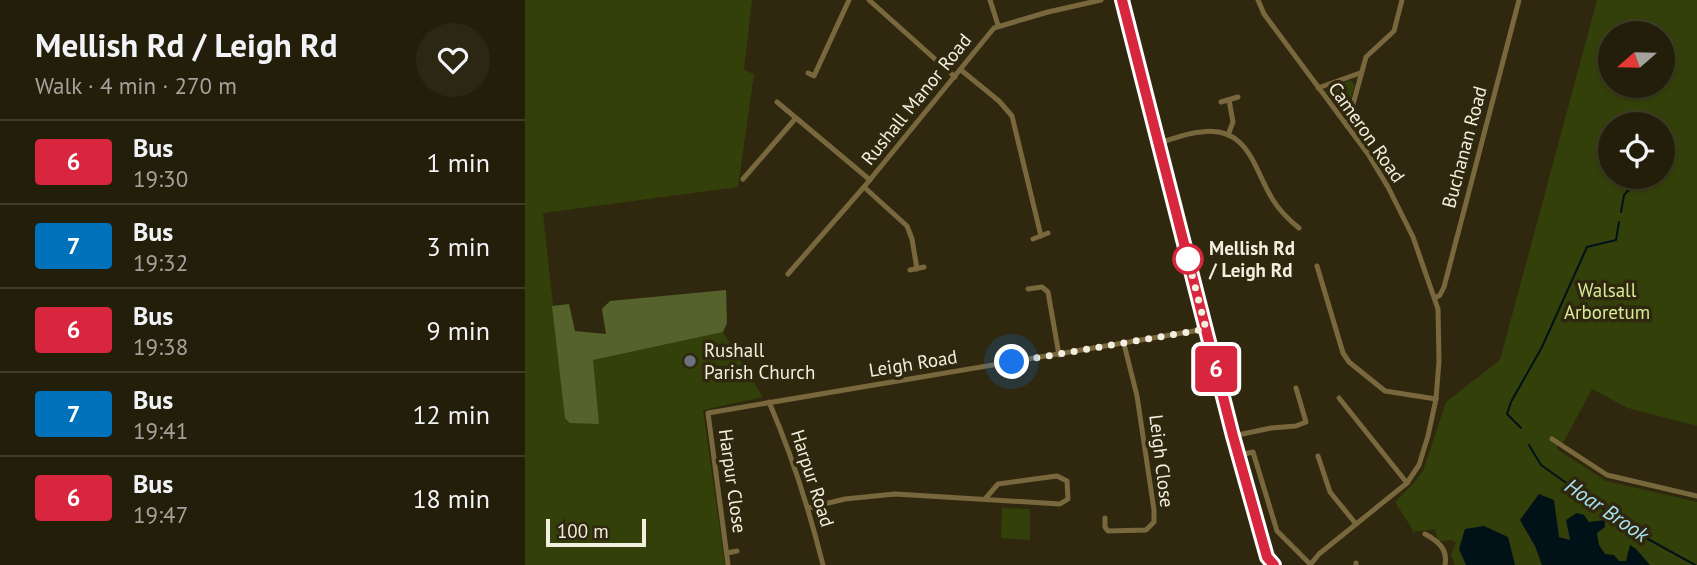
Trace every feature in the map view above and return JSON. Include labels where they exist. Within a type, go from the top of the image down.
[{"type":"main road","points":[[1122,0],[1233,436],[1270,563]]},
{"type":"street","points":[[808,73],[814,76],[849,0]]},
{"type":"street","points":[[869,0],[955,77]]},
{"type":"street","points":[[990,0],[998,25]]},
{"type":"street","name":"Rushall Manor Road","points":[[789,274],[998,25],[1098,0]]},
{"type":"street","name":"Cameron Road","points":[[1258,0],[1264,14],[1347,126],[1388,187],[1413,237],[1434,295],[1439,336],[1436,398],[1419,465],[1407,482]]},
{"type":"street","points":[[1347,126],[1366,57],[1394,31],[1402,0]]},
{"type":"street","name":"Buchanan Road","points":[[1434,295],[1440,295],[1444,287],[1519,0]]},
{"type":"street","points":[[961,70],[999,101],[1012,116],[1041,236]]},
{"type":"street","points":[[1318,88],[1360,73]]},
{"type":"street","points":[[1221,102],[1238,97]]},
{"type":"street","points":[[1228,135],[1233,122],[1230,100]]},
{"type":"street","points":[[777,102],[870,180]]},
{"type":"street","points":[[743,179],[795,119]]},
{"type":"street","points":[[1159,143],[1201,131],[1228,135],[1244,145],[1274,202],[1299,228]]},
{"type":"street","points":[[748,161],[754,166]]},
{"type":"street","points":[[864,187],[907,226],[912,239],[913,270],[924,267]]},
{"type":"street","points":[[1284,227],[1290,221]]},
{"type":"street","points":[[1033,239],[1048,233]]},
{"type":"street","points":[[1315,270],[1343,353],[1349,362],[1385,391],[1436,398]]},
{"type":"street","points":[[1030,290],[1042,287],[1048,292],[1059,355]]},
{"type":"street","name":"Leigh Road","points":[[708,413],[1206,329]]},
{"type":"street","name":"Leigh Close","points":[[1105,518],[1108,531],[1146,530],[1154,522],[1137,396],[1124,344]]},
{"type":"street","points":[[1233,436],[1306,422],[1296,388]]},
{"type":"street","points":[[1244,454],[1253,452],[1277,531],[1310,565],[1319,554],[1407,482],[1339,398]]},
{"type":"street","name":"Harpur Road","points":[[769,402],[790,453],[823,565]]},
{"type":"street","name":"Harpur Close","points":[[708,413],[728,564]]},
{"type":"street","points":[[1552,439],[1607,475],[1697,496]]},
{"type":"street","points":[[1318,456],[1330,492],[1356,524]]},
{"type":"street","points":[[808,508],[876,495],[1060,504],[1070,495],[1067,481],[1057,475],[998,484],[985,499]]},
{"type":"street","points":[[1425,534],[1440,542],[1446,558],[1445,565]]},
{"type":"street","name":"Harpur Close","points":[[727,553],[737,551]]},
{"type":"green space","points":[[525,0],[752,0],[744,70],[754,74],[738,187],[543,213],[558,351],[593,360],[723,332],[763,397],[703,410],[725,565],[525,565]]},
{"type":"green space","name":"Walsall Arboretum","points":[[1597,0],[1697,0],[1697,426],[1628,408],[1592,389],[1564,441],[1557,447],[1606,481],[1697,502],[1697,565],[1455,565],[1451,555],[1456,543],[1453,540],[1438,541],[1435,529],[1412,532],[1395,502],[1423,471],[1446,402],[1500,360]]},
{"type":"green space","points":[[1350,80],[1355,85],[1345,117],[1325,91]]},
{"type":"green space","points":[[726,290],[727,323],[723,332],[593,360],[599,424],[570,423],[565,418],[552,306],[569,304],[575,331],[606,334],[602,309],[610,301]]},
{"type":"green space","points":[[1002,508],[1030,509],[1030,540],[1001,538]]},
{"type":"shaded area","points":[[1539,494],[1554,500],[1559,537],[1570,540],[1566,520],[1577,513],[1584,515],[1589,522],[1605,520],[1605,527],[1597,533],[1599,545],[1605,554],[1614,555],[1619,561],[1626,561],[1630,545],[1650,565],[1542,565],[1520,520]]},
{"type":"shaded area","points":[[1484,526],[1508,537],[1515,565],[1466,565],[1459,549],[1465,529]]},
{"type":"waterway","name":"Hoar Brook","points":[[1621,212],[1624,195],[1630,189]]},
{"type":"waterway","name":"Hoar Brook","points":[[1521,428],[1507,414],[1511,402],[1542,347],[1587,247],[1616,240],[1619,222]]},
{"type":"waterway","name":"Hoar Brook","points":[[1529,445],[1541,465],[1637,533],[1695,565]]},
{"type":"bus line","name":"6","points":[[1122,0],[1233,436],[1267,557],[1274,565]]},
{"type":"place","name":"Mellish Rd / Leigh Rd","points":[[1188,259]]},
{"type":"place","name":"Rushall Parish Church","points":[[690,361]]},
{"type":"route","points":[[1012,362],[1206,329],[1188,259]]}]
